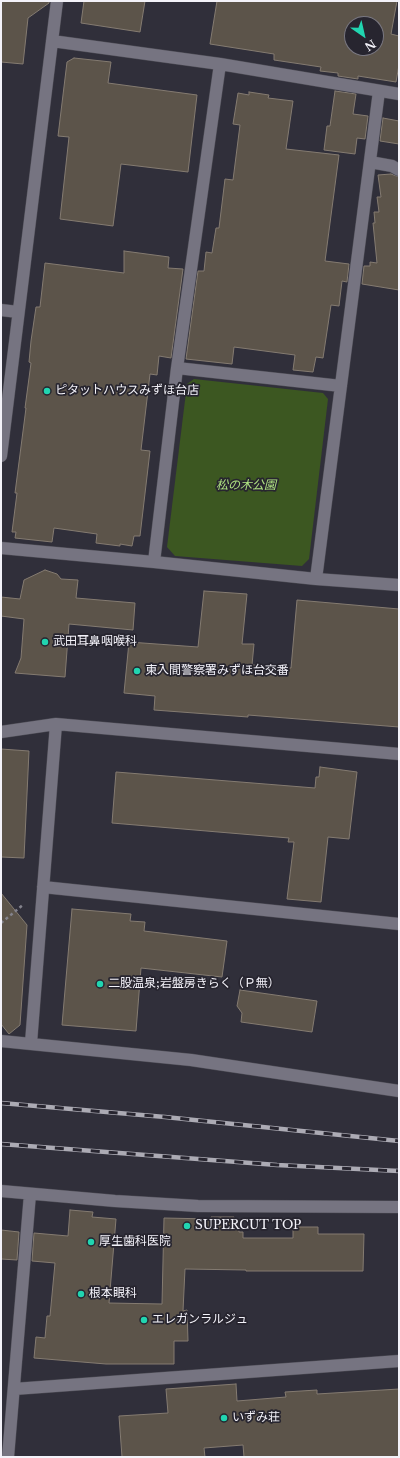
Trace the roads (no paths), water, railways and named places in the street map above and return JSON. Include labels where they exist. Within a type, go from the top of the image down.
[{"type":"street","points":[[1,456],[57,1]]},
{"type":"street","points":[[52,41],[220,64],[399,94]]},
{"type":"street","points":[[154,562],[178,368],[220,64]]},
{"type":"street","points":[[316,579],[379,91]]},
{"type":"street","points":[[370,162],[392,166],[399,170]]},
{"type":"street","points":[[1,310],[18,312]]},
{"type":"street","points":[[178,368],[341,386]]},
{"type":"street","points":[[1,548],[316,579],[399,585]]},
{"type":"street","points":[[1,732],[56,724],[399,754]]},
{"type":"street","points":[[30,1043],[56,724]]},
{"type":"street","points":[[43,887],[399,924]]},
{"type":"street","points":[[1,1041],[191,1060],[399,1091]]},
{"type":"street","points":[[1,1192],[198,1206],[399,1208]]},
{"type":"street","points":[[8,1457],[30,1194]]},
{"type":"street","points":[[14,1389],[399,1361]]},
{"type":"railway","points":[[1,1103],[165,1117],[399,1141]]},
{"type":"railway","points":[[1,1144],[277,1165],[399,1171]]},
{"type":"place","name":"ピタットハウスみずほ台店","points":[[47,391]]},
{"type":"place","name":"武田耳鼻咽喉科","points":[[45,642]]},
{"type":"place","name":"東入間警察署みずほ台交番","points":[[137,671]]},
{"type":"place","name":"二股温泉;岩盤房きらく（Ｐ無）","points":[[100,984]]},
{"type":"place","name":"SUPERCUT TOP","points":[[187,1226]]},
{"type":"place","name":"厚生歯科医院","points":[[91,1242]]},
{"type":"place","name":"根本眼科","points":[[81,1294]]},
{"type":"place","name":"エレガンラルジュ","points":[[144,1320]]},
{"type":"place","name":"いずみ荘","points":[[224,1418]]},
{"type":"park label","name":"松の木公園","points":[[246,486]]}]
